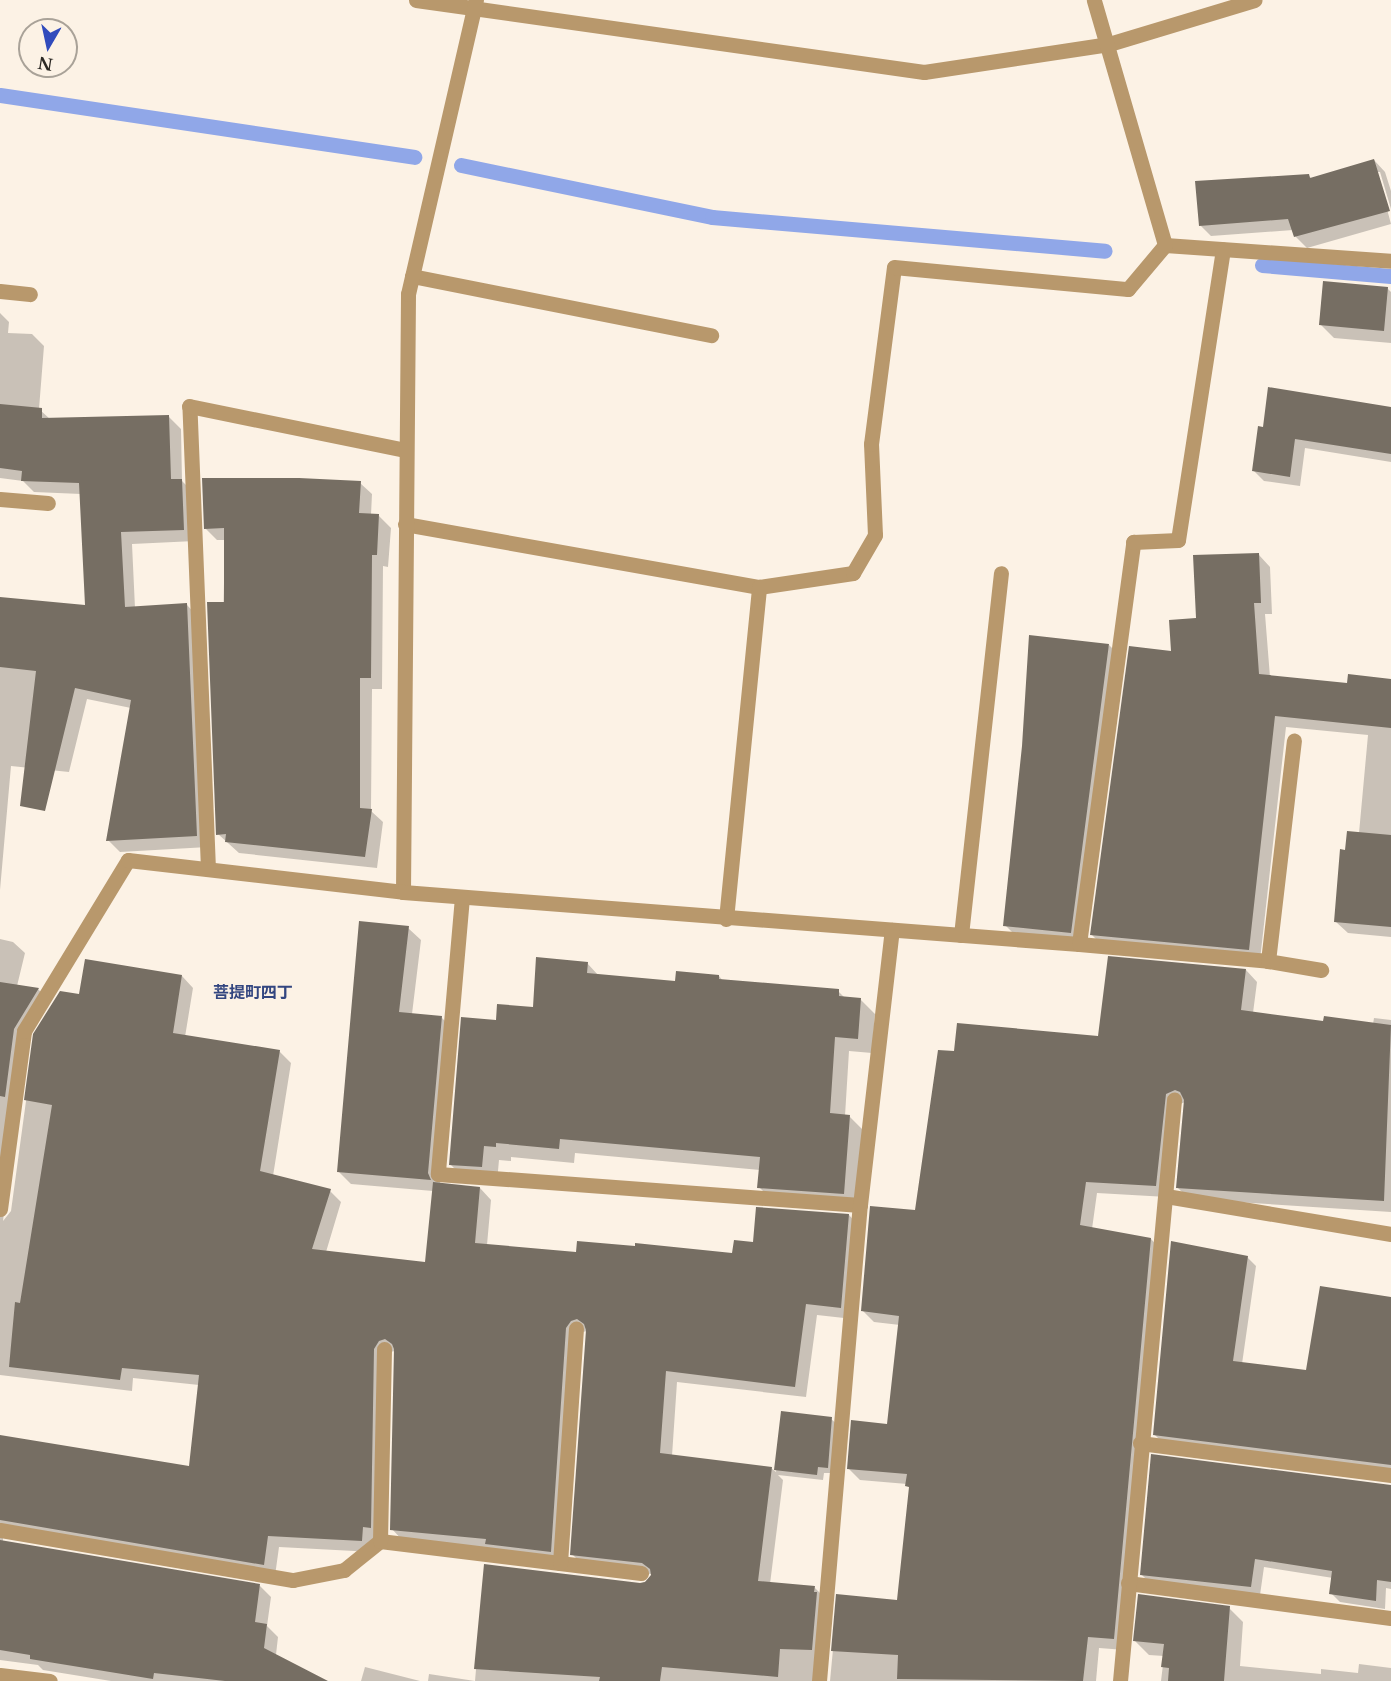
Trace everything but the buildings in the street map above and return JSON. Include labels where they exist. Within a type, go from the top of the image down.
[{"type":"street","points":[[416,0],[475,5],[924,72],[1109,44],[1255,0]]},
{"type":"street","points":[[1094,0],[1109,44],[1165,245]]},
{"type":"street","points":[[404,892],[405,450],[408,294],[475,5]]},
{"type":"street","points":[[1165,245],[1391,261]]},
{"type":"street","points":[[405,524],[759,587],[853,573],[875,535],[871,444],[894,267],[1128,290],[1165,245]]},
{"type":"street","points":[[1079,944],[1133,542],[1178,540],[1223,249]]},
{"type":"street","points":[[412,276],[711,335]]},
{"type":"street","points":[[0,291],[30,294]]},
{"type":"street","points":[[208,869],[189,406],[405,450]]},
{"type":"street","points":[[0,499],[48,503]]},
{"type":"street","points":[[961,935],[1001,573]]},
{"type":"street","points":[[726,919],[759,587]]},
{"type":"street","points":[[1268,961],[1294,741]]},
{"type":"street","points":[[0,1209],[24,1031],[128,860],[404,892],[726,919],[1079,944],[1268,961],[1321,970]]},
{"type":"street","points":[[462,897],[438,1174],[860,1205]]},
{"type":"street","points":[[819,1681],[860,1205],[892,930]]},
{"type":"street","points":[[1120,1681],[1140,1443],[1174,1100]]},
{"type":"street","points":[[1166,1196],[1391,1234]]},
{"type":"street","points":[[560,1563],[576,1329]]},
{"type":"street","points":[[380,1542],[384,1349]]},
{"type":"street","points":[[1140,1443],[1391,1475]]},
{"type":"street","points":[[0,1530],[293,1580],[344,1570],[380,1542],[641,1573]]},
{"type":"street","points":[[1128,1582],[1391,1618]]},
{"type":"street","points":[[0,1675],[51,1681]]},
{"type":"waterway","points":[[0,95],[414,157]]},
{"type":"waterway","points":[[461,165],[712,217],[1105,251]]},
{"type":"waterway","points":[[1262,265],[1391,276]]},
{"type":"district","name":"菩提町四丁","points":[[253,992]]}]
